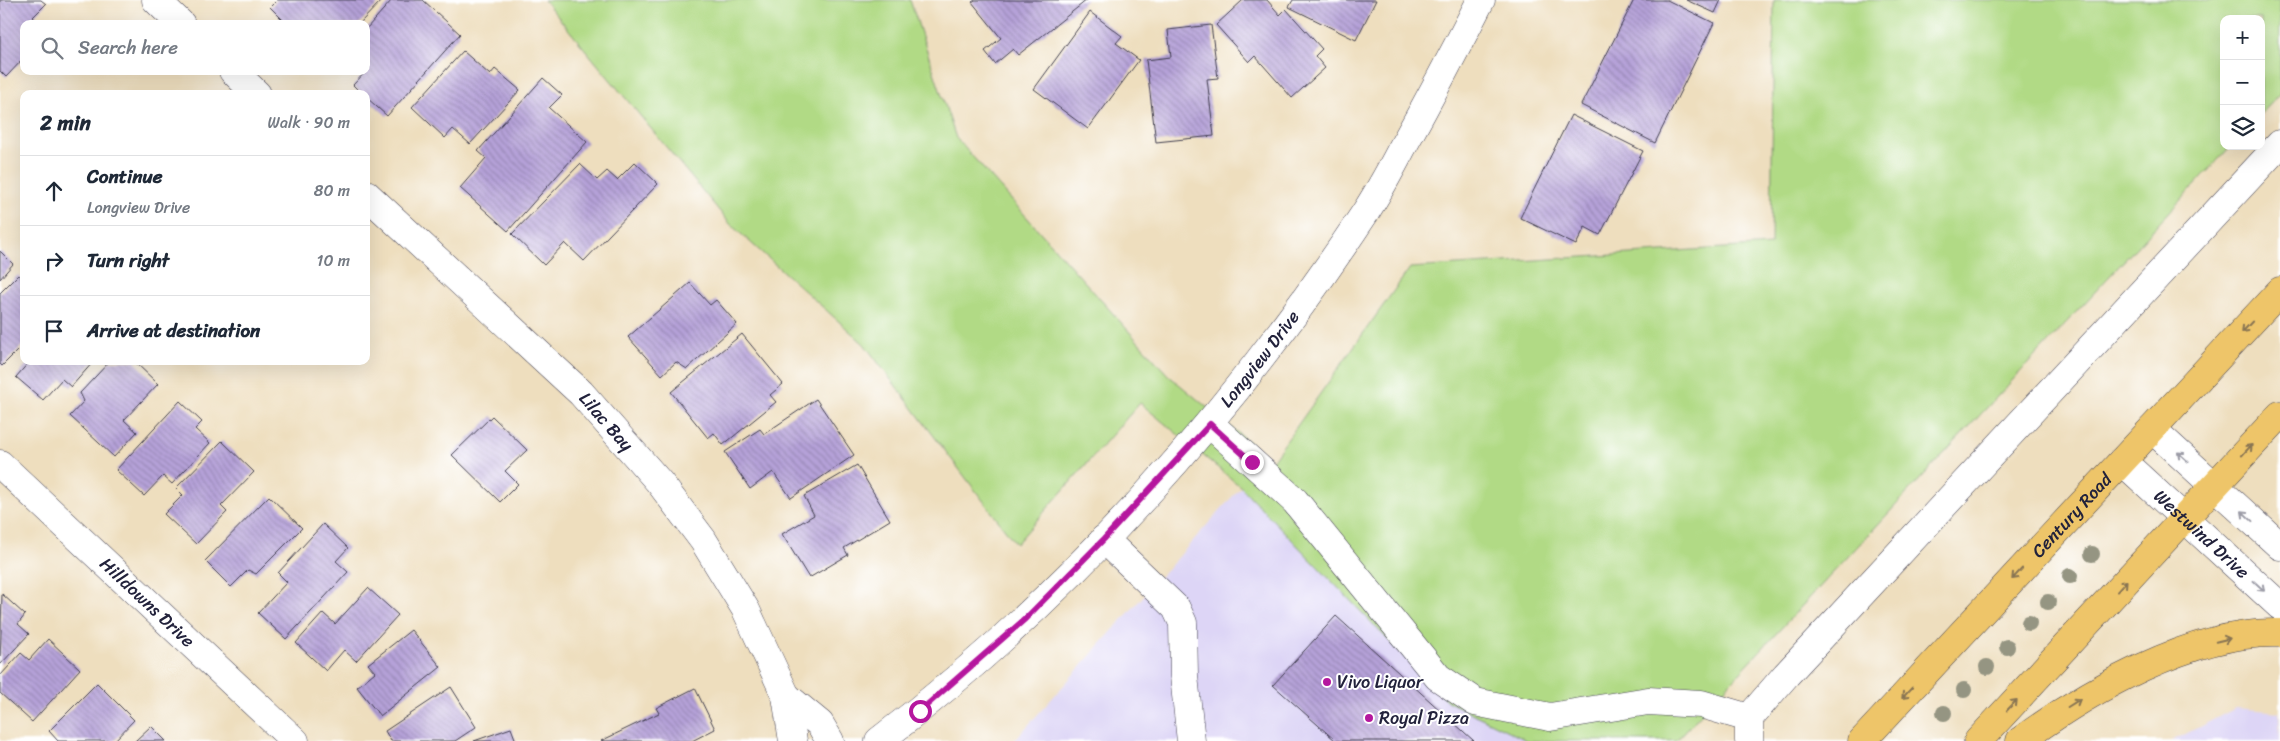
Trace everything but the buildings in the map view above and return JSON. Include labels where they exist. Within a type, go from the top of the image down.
[{"type":"main road","name":"Century Road","points":[[1862,741],[2280,291]]},
{"type":"main road","points":[[1978,741],[2280,415]]},
{"type":"main road","points":[[2020,741],[2088,695],[2134,671],[2216,642],[2260,633],[2280,634]]},
{"type":"street","points":[[156,0],[177,20]]},
{"type":"street","name":"Longview Drive","points":[[879,741],[920,711],[1025,619],[1104,539],[1210,424],[1288,323],[1366,211],[1430,99],[1481,0]]},
{"type":"street","points":[[237,75],[253,90]]},
{"type":"street","points":[[1210,424],[1295,501],[1438,677],[1475,702],[1550,717],[1648,701],[1701,704],[1749,729],[1786,676],[2280,144]]},
{"type":"street","name":"Lilac Bay","points":[[370,198],[581,393],[655,476],[703,540],[746,610],[786,696],[793,741]]},
{"type":"street","points":[[2152,429],[2280,546]]},
{"type":"street","name":"Westwind Drive","points":[[2122,461],[2280,606]]},
{"type":"street","name":"Hilldowns Drive","points":[[0,464],[295,741]]},
{"type":"street","points":[[1104,539],[1176,608],[1183,623],[1184,676],[1191,741]]},
{"type":"street","name":"Lilac Bay","points":[[786,696],[820,724],[830,741]]},
{"type":"shaded area","points":[[1241,487],[1447,701],[1528,741],[1014,741]]},
{"type":"shaded area","points":[[2236,708],[2279,712],[2280,741],[2172,741]]},
{"type":"green space","points":[[544,0],[910,0],[956,138],[1168,375],[1272,461],[1410,268],[1771,245],[1774,0],[2280,0],[2280,94],[2265,110],[2265,15],[2220,15],[2220,150],[2227,150],[1676,741],[1528,741],[1447,701],[1241,487],[1140,403],[1016,544],[864,344],[731,225]]},
{"type":"place","name":"Vivo Liquor","points":[[1327,682]]},
{"type":"place","name":"Royal Pizza","points":[[1369,718]]},
{"type":"route","points":[[920,711],[1025,619],[1104,539],[1210,424],[1252,462]]}]
